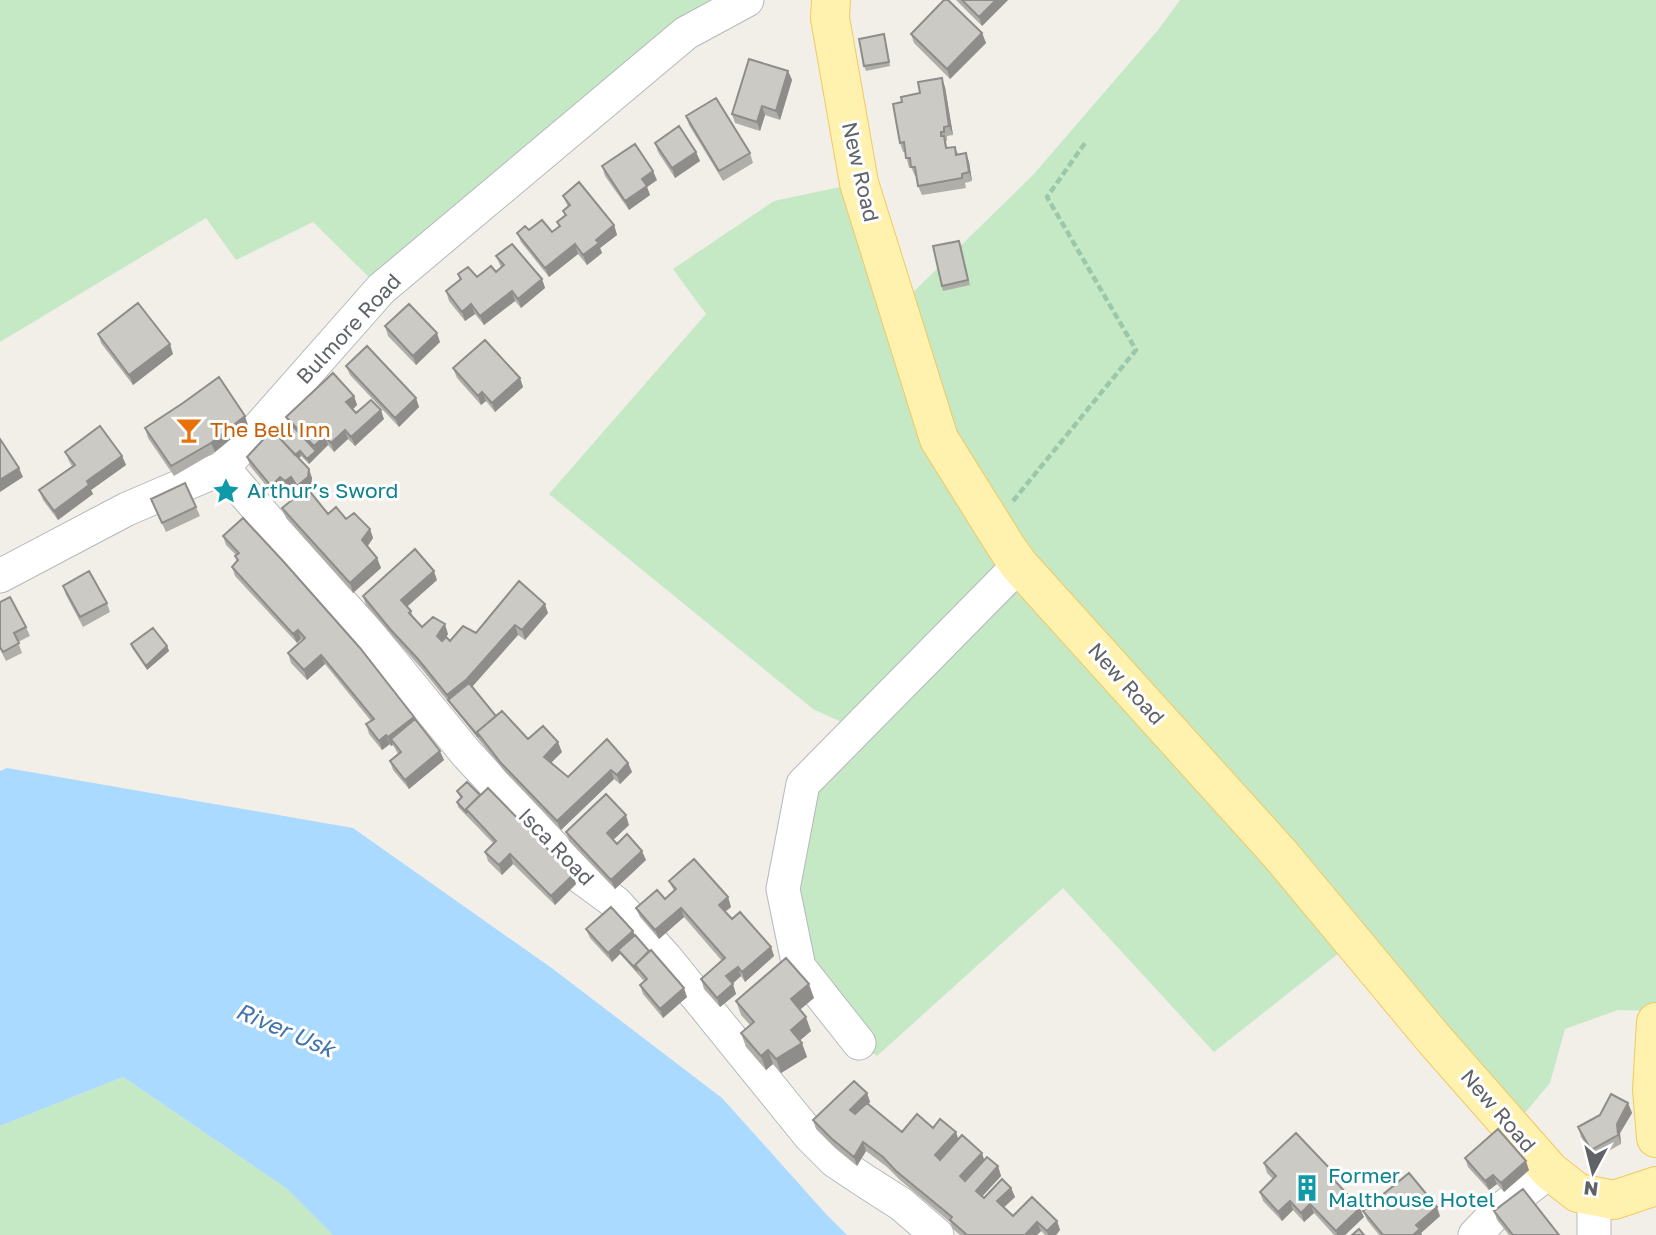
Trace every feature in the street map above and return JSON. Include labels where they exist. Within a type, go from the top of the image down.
[{"type":"main road","name":"New Road","points":[[831,0],[830,18],[859,183],[939,439],[1019,565],[1280,854],[1434,1039],[1550,1171],[1578,1192],[1614,1200],[1656,1186]]},
{"type":"main road","points":[[1656,1022],[1652,1090],[1656,1138]]},
{"type":"street","name":"Bulmore Road","points":[[0,576],[127,509],[223,468],[381,289],[686,33],[747,0]]},
{"type":"street","name":"Isca Road","points":[[223,468],[368,633],[466,753],[582,878],[615,903],[665,957],[810,1136],[835,1161],[901,1204],[937,1235]]},
{"type":"street","points":[[859,1043],[799,967],[783,889],[803,784],[1019,565]]},
{"type":"street","points":[[1475,1235],[1494,1215],[1550,1171]]},
{"type":"street","points":[[1594,1196],[1594,1235]]},
{"type":"path","points":[[1035,474],[1136,350],[1047,197],[1086,143]]},
{"type":"green space","points":[[0,0],[747,0],[381,289],[313,222],[236,260],[206,218],[0,342]]},
{"type":"green space","points":[[1180,0],[1656,0],[1656,1011],[1618,1010],[1565,1029],[1550,1083],[1513,1127],[1353,942],[1214,1052],[1063,888],[877,1056],[859,1043],[799,967],[783,889],[803,784],[857,729],[813,709],[549,494],[706,314],[673,269],[774,201],[859,183],[898,307],[1033,175],[1158,30]]},
{"type":"green space","points":[[123,1077],[286,1188],[333,1235],[0,1235],[0,1126]]},
{"type":"water","name":"River Usk","points":[[7,768],[353,828],[553,969],[722,1098],[847,1235],[333,1235],[286,1188],[123,1077],[0,1126],[0,771]]},
{"type":"building","points":[[944,0],[948,0],[982,33],[947,69],[911,34]]},
{"type":"building","points":[[962,0],[996,0],[979,17]]},
{"type":"building","points":[[884,34],[889,62],[864,66],[859,39]]},
{"type":"building","points":[[749,59],[788,71],[776,111],[762,106],[757,122],[732,114]]},
{"type":"building","points":[[942,78],[949,126],[944,127],[941,136],[944,136],[946,148],[955,147],[956,155],[966,153],[969,172],[962,174],[962,178],[918,186],[915,167],[911,167],[910,158],[906,158],[904,142],[900,143],[893,104],[902,102],[901,97],[920,93],[918,82]]},
{"type":"building","points":[[716,98],[750,153],[719,171],[686,116]]},
{"type":"building","points":[[679,126],[696,152],[672,168],[655,143]]},
{"type":"building","points":[[635,144],[653,171],[642,179],[647,186],[625,201],[602,166]]},
{"type":"building","points":[[579,182],[614,225],[596,240],[599,243],[583,255],[575,244],[545,268],[517,233],[525,226],[529,230],[542,220],[552,232],[560,226],[557,222],[566,215],[563,211],[570,205],[563,196]]},
{"type":"building","points":[[959,241],[968,280],[942,286],[933,246]]},
{"type":"building","points":[[512,244],[542,279],[518,299],[512,291],[480,316],[471,304],[462,312],[446,291],[461,279],[458,274],[468,267],[477,277],[491,266],[496,272],[504,265],[496,256]]},
{"type":"building","points":[[138,303],[170,344],[129,375],[98,334]]},
{"type":"building","points":[[409,304],[437,333],[413,356],[385,326]]},
{"type":"building","points":[[485,340],[520,378],[492,403],[482,392],[478,396],[453,368]]},
{"type":"building","points":[[367,346],[416,398],[395,418],[346,366]]},
{"type":"building","points":[[333,373],[354,396],[346,402],[356,413],[371,400],[381,410],[351,437],[345,430],[331,443],[325,436],[314,446],[286,417]]},
{"type":"building","points":[[219,377],[245,416],[211,443],[171,466],[145,428]]},
{"type":"building","points":[[288,421],[316,451],[307,459],[300,451],[295,455],[275,433]]},
{"type":"building","points":[[100,426],[122,456],[87,481],[89,485],[54,511],[39,490],[75,465],[65,452]]},
{"type":"building","points":[[272,430],[309,469],[308,477],[297,486],[291,477],[285,481],[280,477],[271,486],[247,457]]},
{"type":"building","points":[[0,439],[19,468],[0,480]]},
{"type":"building","points":[[185,483],[196,507],[162,523],[151,499]]},
{"type":"building","points":[[307,488],[328,514],[336,507],[346,519],[354,513],[370,529],[362,540],[377,558],[350,583],[282,508]]},
{"type":"building","points":[[243,518],[360,648],[414,717],[388,737],[386,735],[379,741],[366,724],[374,719],[321,655],[304,670],[288,653],[305,638],[298,630],[293,634],[232,567],[238,560],[235,556],[239,553],[223,536]]},
{"type":"building","points":[[415,549],[434,571],[401,600],[422,627],[433,617],[445,624],[437,636],[442,641],[446,637],[450,641],[463,626],[476,633],[519,581],[545,604],[522,630],[515,625],[467,679],[447,695],[363,596]]},
{"type":"building","points":[[89,571],[107,603],[80,617],[63,586]]},
{"type":"building","points":[[10,597],[26,627],[14,633],[19,643],[3,652],[0,647],[0,602]]},
{"type":"building","points":[[153,628],[167,646],[146,666],[131,644]]},
{"type":"building","points":[[469,683],[496,716],[477,732],[479,737],[448,700]]},
{"type":"building","points":[[502,711],[528,739],[543,726],[558,742],[544,757],[568,777],[607,739],[628,763],[617,775],[611,770],[557,821],[501,763],[477,732]]},
{"type":"building","points":[[415,719],[440,751],[405,780],[390,761],[401,752],[391,739]]},
{"type":"building","points":[[467,782],[480,795],[466,809],[467,813],[457,802],[462,797],[457,791]]},
{"type":"building","points":[[488,788],[573,875],[551,896],[510,854],[499,865],[485,852],[496,841],[466,809]]},
{"type":"building","points":[[606,794],[626,815],[607,833],[617,844],[627,834],[642,851],[611,880],[566,832]]},
{"type":"building","points":[[694,859],[728,897],[719,905],[732,919],[740,912],[771,947],[742,972],[738,967],[726,976],[733,984],[717,998],[701,979],[725,958],[681,908],[655,930],[636,908],[657,890],[665,899],[676,889],[669,881]]},
{"type":"building","points":[[611,907],[633,931],[608,953],[586,929]]},
{"type":"building","points":[[635,935],[649,951],[635,965],[636,969],[618,950]]},
{"type":"building","points":[[651,950],[684,988],[660,1009],[640,985],[647,979],[635,965]]},
{"type":"building","points":[[786,958],[809,984],[791,999],[806,1017],[791,1030],[802,1043],[776,1059],[768,1050],[761,1056],[741,1033],[754,1022],[736,1001]]},
{"type":"building","points":[[854,1081],[867,1093],[850,1110],[855,1114],[867,1103],[902,1132],[917,1114],[933,1128],[940,1119],[956,1132],[935,1155],[940,1160],[962,1135],[982,1153],[960,1176],[965,1181],[987,1157],[998,1166],[976,1191],[984,1198],[1002,1179],[1011,1188],[997,1201],[1013,1216],[1032,1197],[1057,1221],[1047,1231],[1037,1222],[1025,1235],[965,1235],[950,1220],[952,1217],[883,1157],[863,1142],[854,1157],[813,1120]]},
{"type":"building","points":[[1611,1094],[1628,1103],[1617,1124],[1618,1135],[1591,1150],[1578,1127],[1600,1115]]},
{"type":"building","points":[[1498,1129],[1526,1161],[1501,1183],[1493,1175],[1485,1181],[1465,1158]]},
{"type":"building","name":"Former Malthouse Hotel","points":[[1296,1133],[1334,1173],[1335,1181],[1360,1208],[1336,1231],[1310,1204],[1301,1213],[1290,1201],[1278,1212],[1260,1192],[1276,1176],[1264,1163]]},
{"type":"building","points":[[1409,1173],[1437,1207],[1416,1225],[1420,1229],[1413,1235],[1383,1235],[1363,1211]]},
{"type":"building","points":[[1523,1189],[1559,1235],[1513,1235],[1494,1211]]},
{"type":"building","points":[[1359,1229],[1364,1235],[1352,1235]]},
{"type":"place","name":"The Bell Inn","points":[[189,430]]},
{"type":"place","name":"Arthur’s Sword","points":[[226,491]]},
{"type":"place","name":"Former Malthouse Hotel","points":[[1307,1188]]}]
